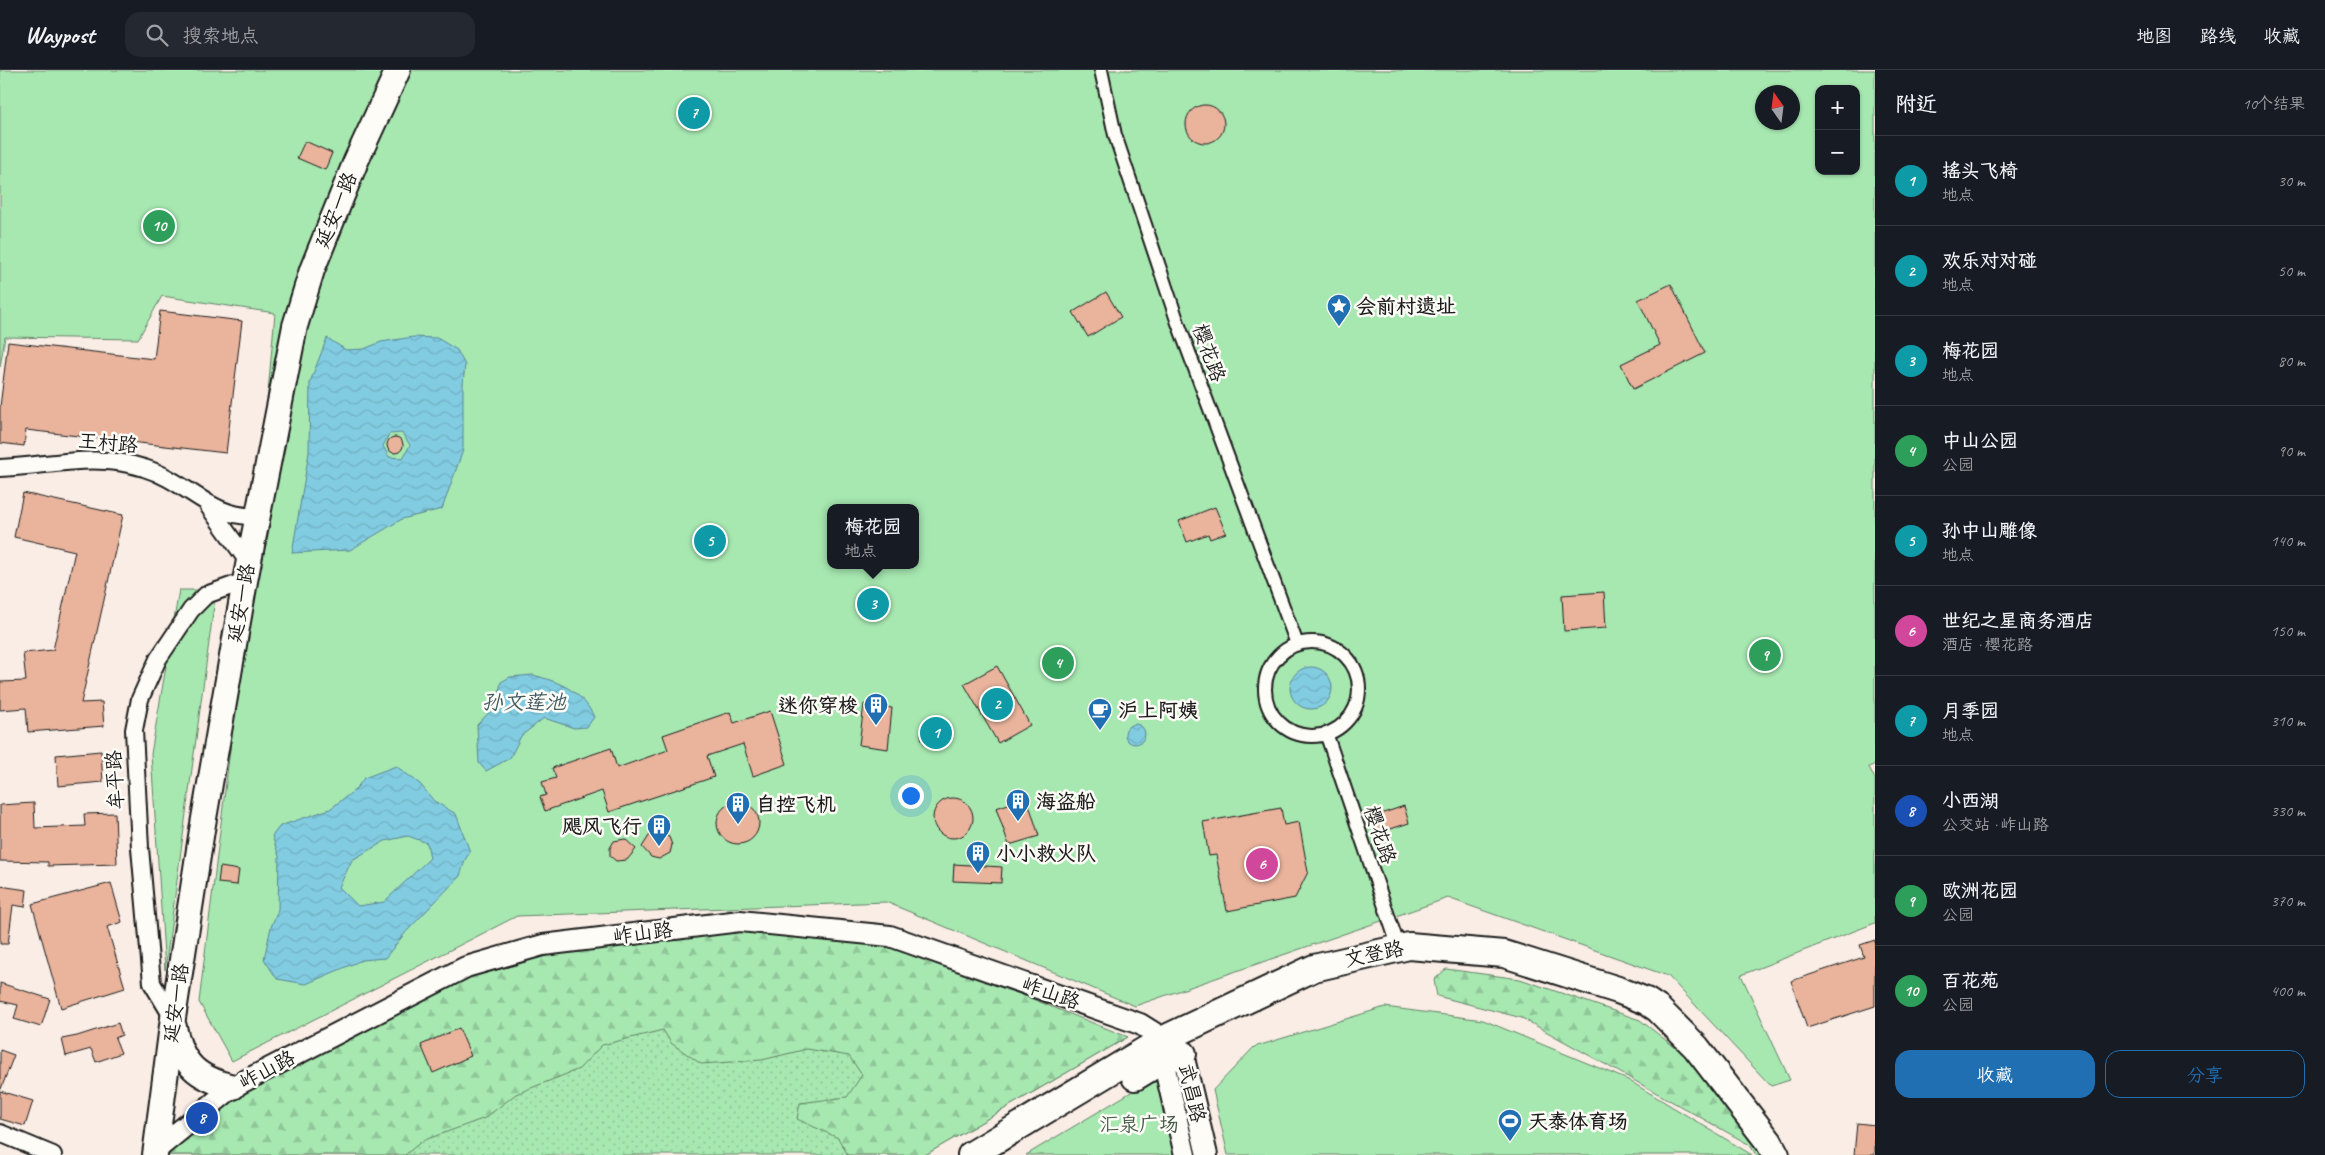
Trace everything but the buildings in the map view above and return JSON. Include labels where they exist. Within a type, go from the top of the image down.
[{"type":"main road","name":"延安一路","points":[[155,1153],[173,1018],[246,572],[302,300],[312,270],[356,161],[398,70]]},
{"type":"main road","name":"文登路","points":[[1003,1155],[1170,1051],[1314,968],[1409,946],[1504,954],[1618,990],[1646,1001],[1658,1010],[1696,1047],[1769,1142],[1776,1155]]},
{"type":"main road","points":[[173,1018],[178,1047],[192,1068],[214,1082],[233,1087]]},
{"type":"main road","name":"文登路","points":[[971,1155],[1170,1051]]},
{"type":"street","name":"樱花路","points":[[1101,70],[1116,135],[1178,323],[1297,644]]},
{"type":"street","name":"王村路","points":[[0,468],[70,460],[110,461],[144,467],[184,486],[204,501],[233,515],[258,516]]},
{"type":"street","name":"王村路","points":[[204,501],[246,572]]},
{"type":"street","name":"牟平路","points":[[173,1018],[152,983],[140,848],[136,722],[140,699],[158,659],[191,610],[206,596],[246,572]]},
{"type":"street","points":[[1312,642],[1326,644],[1344,656],[1356,674],[1359,689],[1356,703],[1350,716],[1339,727],[1326,733],[1310,736],[1294,732],[1280,724],[1269,708],[1265,696],[1266,679],[1272,664],[1282,652],[1297,644],[1312,642]]},
{"type":"street","name":"樱花路","points":[[1326,733],[1399,948]]},
{"type":"street","name":"岞山路","points":[[155,1153],[233,1087],[466,966],[543,945],[740,920],[890,936],[1140,1024],[1170,1051]]},
{"type":"street","name":"武昌路","points":[[1170,1051],[1185,1155]]},
{"type":"street","name":"武昌路","points":[[1170,1051],[1206,1155]]},
{"type":"street","points":[[0,1133],[53,1155]]},
{"type":"green space","points":[[0,70],[1875,70],[1875,764],[1869,767],[1875,779],[1875,923],[1741,975],[1790,1080],[1771,1086],[1668,976],[1448,898],[1135,1006],[886,902],[517,916],[232,1061],[199,1002],[253,563],[275,313],[162,296],[138,339],[5,337],[0,367]]},
{"type":"green space","points":[[179,590],[216,590],[165,970],[151,754]]},
{"type":"green space","points":[[740,928],[886,941],[1128,1037],[925,1155],[848,1155],[838,1138],[797,1119],[800,1103],[847,1097],[862,1075],[849,1056],[807,1049],[762,1060],[701,1064],[671,1043],[663,1030],[602,1045],[579,1069],[516,1094],[485,1118],[422,1141],[405,1155],[168,1155],[240,1090],[470,973],[552,950]]},
{"type":"green space","points":[[1446,969],[1520,979],[1640,1020],[1700,1067],[1764,1155],[1756,1155],[1750,1145],[1522,1018],[1437,996],[1434,980]]},
{"type":"green space","points":[[470,973],[1128,1037],[925,1155],[168,1155]]},
{"type":"green space","points":[[1385,1007],[1483,1020],[1628,1080],[1752,1155],[1228,1155],[1213,1090],[1254,1047]]},
{"type":"green space","name":"汇泉广场","points":[[1158,1076],[1178,1155],[1026,1155]]},
{"type":"water","points":[[413,337],[437,338],[457,350],[465,365],[463,384],[463,450],[442,509],[402,519],[350,550],[292,553],[309,452],[310,382],[327,338],[346,350],[364,349],[381,342]],"holes":[[[402,433],[410,445],[403,458],[389,457],[383,446],[389,434]]]},
{"type":"water","points":[[1315,667],[1323,670],[1329,676],[1332,688],[1329,700],[1323,706],[1307,709],[1299,706],[1293,700],[1290,684],[1293,676],[1299,670]]},
{"type":"water","name":"孙文莲池","points":[[533,675],[552,681],[577,694],[594,717],[587,727],[574,728],[544,718],[521,736],[510,758],[486,771],[479,763],[477,725],[497,704],[501,682],[510,677]]},
{"type":"water","points":[[1135,724],[1142,727],[1145,734],[1142,741],[1135,744],[1128,741],[1125,734],[1128,727]]},
{"type":"water","points":[[396,766],[420,784],[434,801],[456,814],[470,852],[465,860],[460,876],[406,932],[385,958],[362,960],[306,984],[277,979],[264,959],[271,927],[278,910],[279,856],[272,836],[280,826],[330,809],[356,789],[364,778]],"holes":[[[408,836],[427,843],[430,858],[384,902],[358,906],[339,887],[352,860],[385,841]]]},
{"type":"place","name":"月季园","points":[[694,113]]},
{"type":"place","name":"百花苑","points":[[159,226]]},
{"type":"place","name":"会前村遗址","points":[[1339,327]]},
{"type":"place","name":"孙中山雕像","points":[[710,541]]},
{"type":"place","name":"梅花园","points":[[873,604]]},
{"type":"place","name":"欧洲花园","points":[[1765,655]]},
{"type":"place","name":"中山公园","points":[[1058,663]]},
{"type":"place","name":"欢乐对对碰","points":[[997,704]]},
{"type":"place","name":"迷你穿梭","points":[[876,726]]},
{"type":"place","name":"沪上阿姨","points":[[1100,731]]},
{"type":"place","name":"摇头飞椅","points":[[936,733]]},
{"type":"place","name":"海盗船","points":[[1018,822]]},
{"type":"place","name":"自控飞机","points":[[738,825]]},
{"type":"place","name":"飓风飞行","points":[[659,847]]},
{"type":"place","name":"世纪之星商务酒店","points":[[1262,864]]},
{"type":"place","name":"小小救火队","points":[[978,874]]},
{"type":"place","name":"小西湖","points":[[202,1118]]},
{"type":"place","name":"天泰体育场","points":[[1510,1142]]}]
